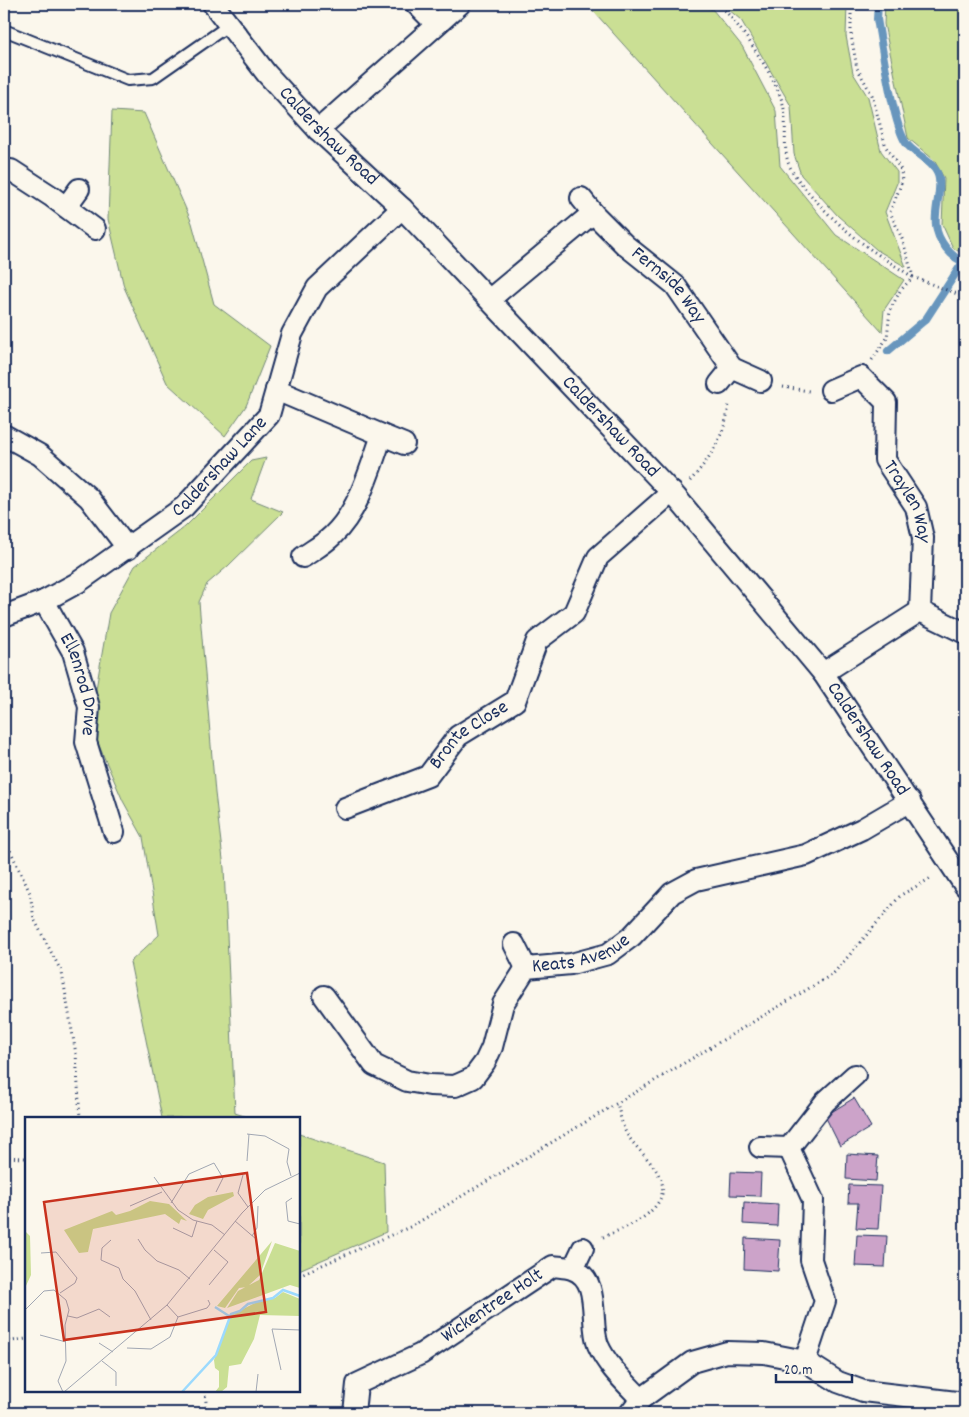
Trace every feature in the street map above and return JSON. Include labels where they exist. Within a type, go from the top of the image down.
[{"type":"street","name":"Caldershaw Road","points":[[213,4],[266,73],[318,130],[402,208],[674,494],[823,673],[965,886]]},
{"type":"street","points":[[416,4],[436,24]]},
{"type":"street","points":[[318,130],[460,4]]},
{"type":"street","points":[[4,170],[11,170],[95,229]]},
{"type":"street","points":[[66,207],[79,189]]},
{"type":"street","name":"Fernside Way","points":[[490,299],[587,205],[625,245],[675,285],[732,368]]},
{"type":"street","name":"Caldershaw Lane","points":[[4,616],[44,601],[77,583],[128,549],[184,507],[269,415],[292,334],[317,288],[402,208]]},
{"type":"street","points":[[719,384],[732,368],[761,381]]},
{"type":"street","points":[[831,390],[861,377]]},
{"type":"street","name":"Traylen Way","points":[[861,377],[886,402],[886,460],[916,507],[923,538],[920,611]]},
{"type":"street","points":[[276,390],[404,444]]},
{"type":"street","points":[[4,435],[40,456],[90,498],[128,549]]},
{"type":"street","points":[[303,557],[332,536],[352,510],[366,482],[382,435]]},
{"type":"street","name":"Bronte Close","points":[[345,808],[428,776],[458,736],[515,701],[537,641],[574,613],[598,557],[674,494]]},
{"type":"street","name":"Ellenrod Drive","points":[[44,601],[72,652],[89,707],[86,742],[114,832]]},
{"type":"street","points":[[823,673],[920,611],[965,633]]},
{"type":"street","name":"Keats Avenue","points":[[324,996],[374,1065],[406,1081],[430,1086],[455,1086],[473,1078],[485,1062],[492,1047],[503,1004],[526,968],[571,964],[608,954],[632,936],[672,893],[696,880],[806,855],[862,829],[910,801]]},
{"type":"street","points":[[514,944],[526,968]]},
{"type":"street","points":[[789,1148],[825,1102],[855,1075]]},
{"type":"street","points":[[760,1147],[789,1148]]},
{"type":"street","points":[[789,1148],[813,1200],[811,1260],[825,1301],[805,1361]]},
{"type":"street","points":[[573,1269],[583,1248]]},
{"type":"street","name":"Wickentree Holt","points":[[354,1413],[357,1384],[421,1354],[553,1266],[573,1269],[588,1283],[594,1303],[594,1328],[598,1344],[635,1406]]},
{"type":"street","points":[[635,1406],[692,1362],[727,1352],[764,1352],[805,1361],[838,1382],[864,1391],[965,1404]]},
{"type":"lane","points":[[4,30],[128,80],[153,78],[229,25]]},
{"type":"path","points":[[717,4],[735,22],[767,70],[784,107],[788,163],[801,183],[833,221],[866,248],[913,277],[965,297]]},
{"type":"path","points":[[851,4],[851,34],[857,68],[872,95],[886,147],[902,170],[902,182],[890,212],[903,241],[913,277]]},
{"type":"path","points":[[861,377],[887,338],[890,310],[900,291],[913,277]]},
{"type":"path","points":[[674,494],[712,453],[724,431],[732,368]]},
{"type":"path","points":[[761,381],[806,391],[831,390]]},
{"type":"path","points":[[4,844],[10,850],[30,893],[34,919],[62,973],[76,1054],[80,1088],[80,1117]]},
{"type":"path","points":[[300,1275],[412,1226],[832,974],[901,895],[953,866]]},
{"type":"path","points":[[583,1248],[643,1217],[654,1208],[663,1190],[659,1173],[627,1135],[617,1103]]},
{"type":"path","points":[[4,1157],[25,1158]]},
{"type":"path","points":[[4,1342],[25,1339]]},
{"type":"path","points":[[206,1392],[207,1413]]},
{"type":"green space","points":[[587,4],[700,4],[713,10],[742,46],[776,111],[780,166],[836,235],[904,280],[884,310],[882,332]]},
{"type":"green space","points":[[722,4],[847,4],[846,36],[853,73],[868,97],[881,151],[897,172],[897,183],[885,212],[906,267],[877,250],[838,216],[801,175],[794,154],[791,106],[741,20]]},
{"type":"green space","points":[[885,4],[965,4],[965,255],[953,248],[942,224],[944,178],[934,160],[908,138],[884,24]]},
{"type":"green space","points":[[112,111],[144,113],[192,223],[214,304],[270,346],[246,406],[225,436],[167,383],[124,287],[108,219]]},
{"type":"green space","points":[[266,458],[251,499],[283,512],[207,584],[199,602],[215,793],[224,868],[235,1113],[247,1117],[162,1117],[130,962],[159,935],[143,837],[123,801],[97,741],[96,689],[109,613],[135,566],[185,527],[251,461]]},
{"type":"green space","points":[[300,1134],[384,1162],[386,1232],[300,1270]]},
{"type":"building","points":[[854,1098],[871,1127],[840,1146],[825,1116]]},
{"type":"building","points":[[847,1154],[878,1156],[876,1181],[846,1179]]},
{"type":"building","points":[[731,1172],[761,1173],[760,1196],[730,1195]]},
{"type":"building","points":[[849,1185],[881,1186],[878,1229],[856,1228],[858,1203],[848,1203]]},
{"type":"building","points":[[744,1202],[778,1204],[777,1226],[743,1224]]},
{"type":"building","points":[[857,1235],[887,1236],[885,1267],[855,1266]]},
{"type":"building","points":[[745,1238],[780,1240],[778,1271],[744,1269]]},
{"type":"building","points":[[901,1410],[939,1413],[900,1413]]},
{"type":"waterway","points":[[878,4],[877,19],[885,65],[892,103],[901,133],[906,143],[930,163],[937,173],[939,179],[936,214],[937,231],[942,243],[950,253],[965,262]]},
{"type":"waterway","points":[[888,351],[926,319],[963,262]]}]
